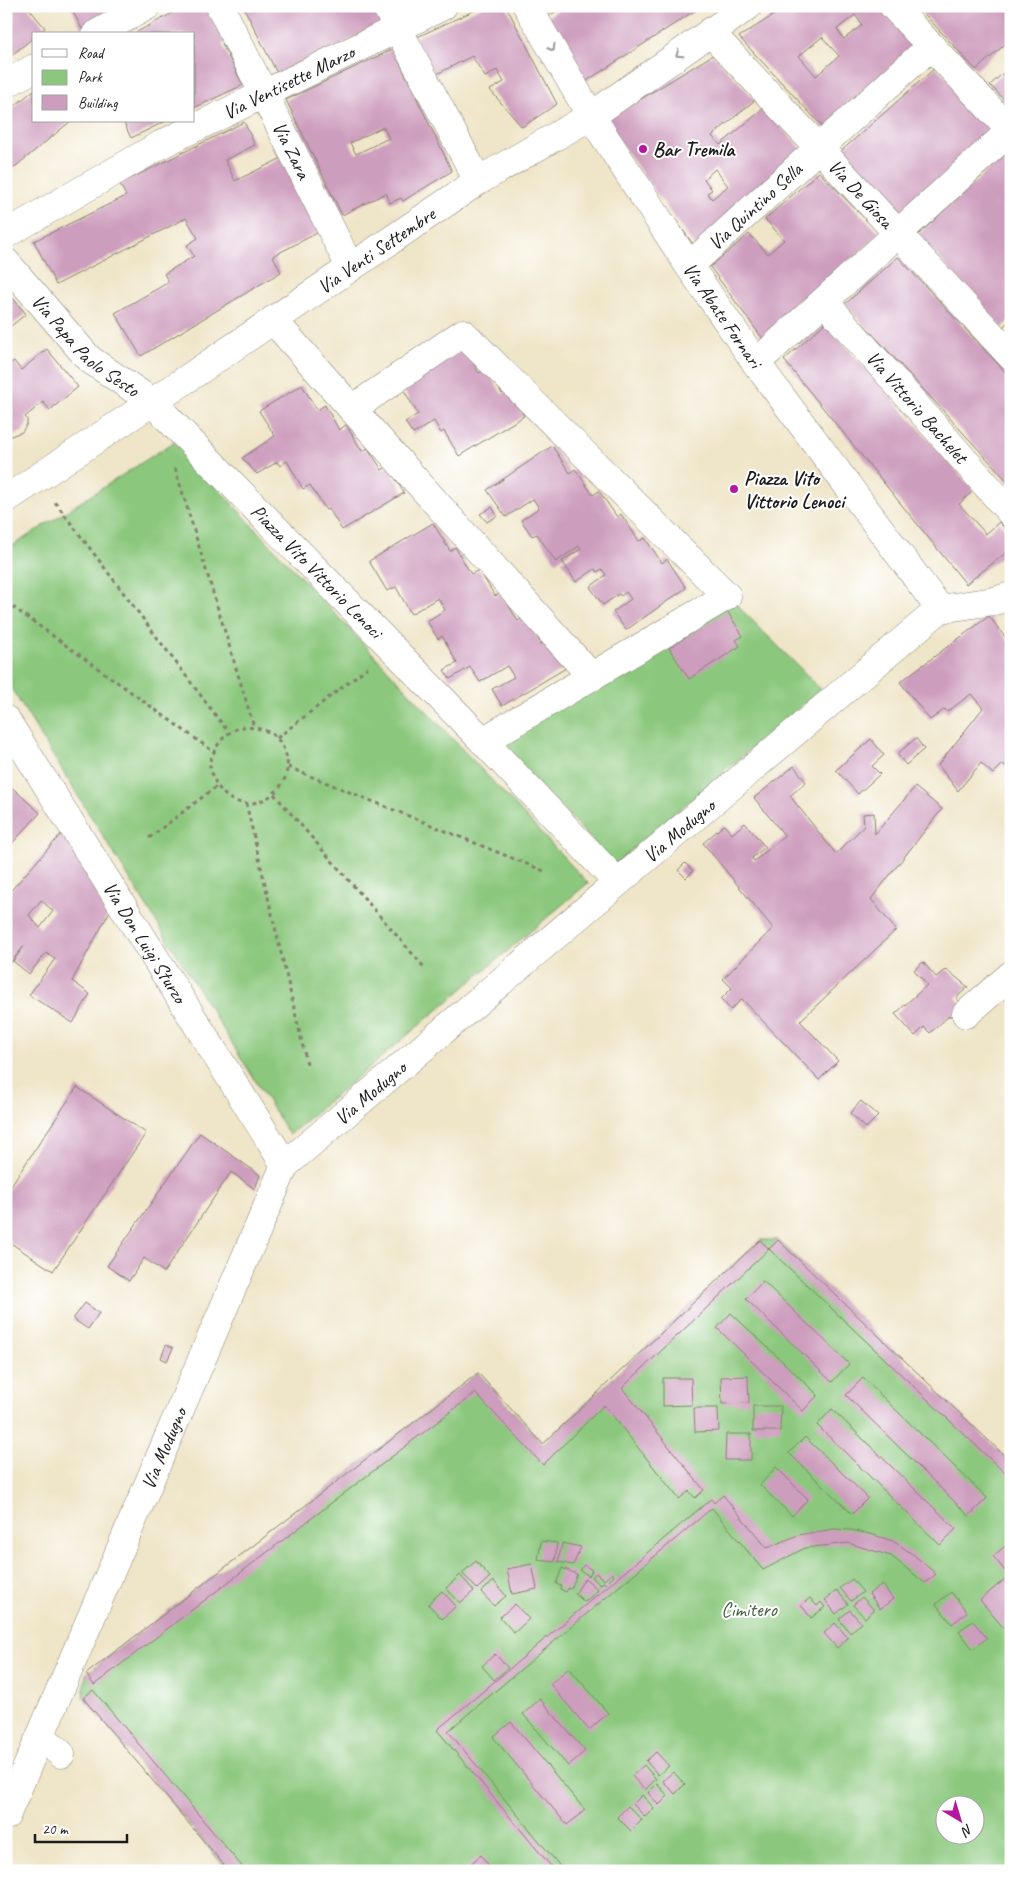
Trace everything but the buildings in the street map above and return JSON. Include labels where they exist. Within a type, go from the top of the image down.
[{"type":"street","points":[[100,32],[147,6]]},
{"type":"street","name":"Via Zara","points":[[220,6],[350,267]]},
{"type":"street","name":"Via Ventisette Marzo","points":[[6,234],[162,144],[264,94],[392,18],[443,6]]},
{"type":"street","name":"Via Venti Settembre","points":[[6,498],[478,181],[591,116],[748,6]]},
{"type":"street","points":[[756,363],[1011,130],[893,6]]},
{"type":"street","name":"Via Abate Fornari","points":[[535,9],[591,116],[689,266],[756,363],[940,609]]},
{"type":"street","points":[[392,18],[478,181]]},
{"type":"street","name":"Via De Giosa","points":[[710,32],[1011,356]]},
{"type":"street","name":"Via Quintino Sella","points":[[689,266],[931,46]]},
{"type":"street","points":[[6,84],[32,69]]},
{"type":"street","name":"Via Papa Paolo Sesto","points":[[6,262],[89,359],[151,401]]},
{"type":"street","name":"Via Vittorio Bachelet","points":[[824,300],[1011,512]]},
{"type":"street","points":[[273,320],[592,677]]},
{"type":"street","points":[[352,409],[463,333],[727,596],[483,741]]},
{"type":"street","name":"Piazza Vito Vittorio Lenoci","points":[[151,401],[483,741],[617,882]]},
{"type":"street","points":[[940,609],[994,601],[1011,596]]},
{"type":"street","name":"Via Modugno","points":[[6,1816],[285,1165],[940,609]]},
{"type":"street","name":"Via Don Luigi Sturzo","points":[[6,720],[285,1165]]},
{"type":"street","points":[[966,1014],[1011,975]]},
{"type":"street","points":[[40,1736],[60,1754]]},
{"type":"path","points":[[175,464],[174,471],[254,727]]},
{"type":"path","points":[[37,478],[229,732]]},
{"type":"path","points":[[6,602],[214,752]]},
{"type":"path","points":[[277,738],[371,665]]},
{"type":"path","points":[[254,727],[267,730],[277,738],[283,747],[287,756],[288,767],[286,777],[281,787],[265,800],[246,803],[235,800],[225,794],[218,786],[209,763],[220,741],[229,732],[241,728],[254,727]]},
{"type":"path","points":[[288,767],[544,871]]},
{"type":"path","points":[[149,838],[218,786]]},
{"type":"path","points":[[274,794],[424,967]]},
{"type":"path","points":[[246,803],[308,1068]]},
{"type":"green space","points":[[174,442],[588,883],[289,1135],[6,680],[6,550]]},
{"type":"green space","points":[[734,602],[821,689],[615,864],[499,743]]},
{"type":"green space","name":"Cimitero","points":[[760,1240],[778,1240],[1008,1460],[1011,1459],[1011,1871],[228,1871],[83,1697],[86,1674],[478,1373],[543,1444]]},
{"type":"place","name":"Bar Tremila","points":[[643,149]]},
{"type":"place","name":"Piazza Vito Vittorio Lenoci","points":[[734,489]]}]
